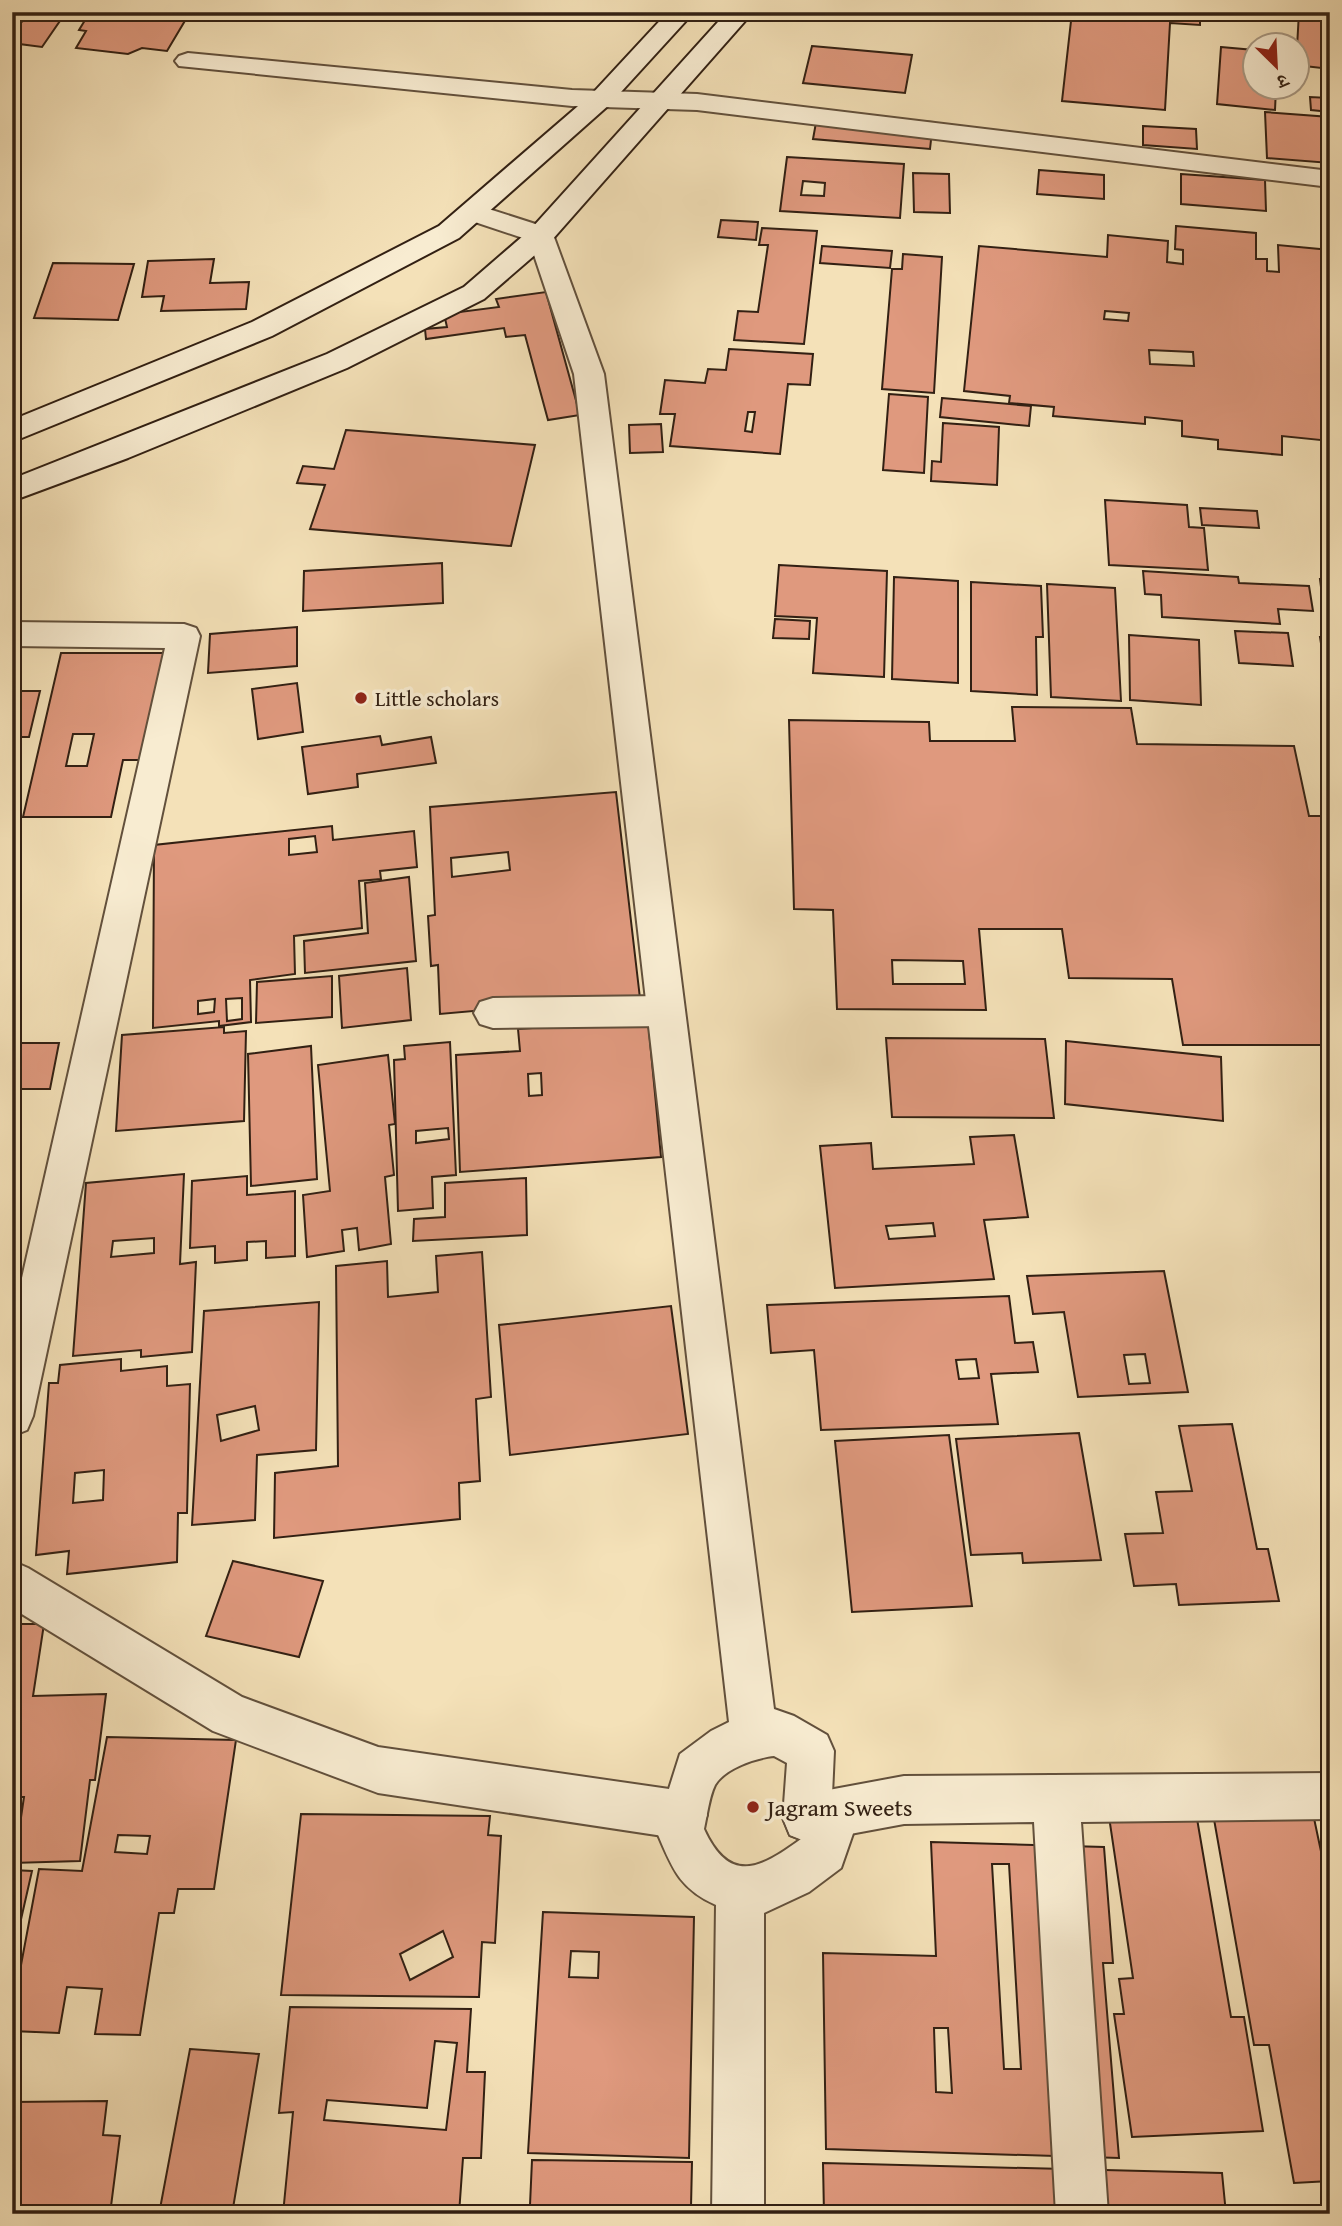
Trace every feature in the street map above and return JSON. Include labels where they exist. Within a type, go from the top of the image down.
[{"type":"street","points":[[12,432],[262,329],[449,232],[601,99],[682,12]]},
{"type":"street","points":[[12,491],[337,361],[474,293],[541,236],[741,12]]},
{"type":"street","points":[[188,61],[601,99],[697,102],[1330,180]]},
{"type":"street","points":[[473,212],[541,236]]},
{"type":"street","points":[[541,236],[589,374],[754,1735]]},
{"type":"street","points":[[12,634],[184,636],[12,1416]]},
{"type":"street","points":[[493,1013],[666,1011]]},
{"type":"street","points":[[12,1583],[229,1715],[378,1770],[683,1815]]},
{"type":"street","points":[[778,1732],[811,1751],[807,1818],[834,1819],[824,1851],[792,1875],[765,1889],[740,1891],[710,1878],[690,1852],[680,1830],[696,1770],[727,1747],[754,1735],[778,1732]]},
{"type":"street","points":[[807,1818],[904,1800],[1330,1796]]},
{"type":"street","points":[[1056,1799],[1082,2214]]},
{"type":"street","points":[[738,2214],[740,1891]]},
{"type":"building","points":[[29,12],[64,15],[42,47],[12,43],[12,22],[21,23]]},
{"type":"building","points":[[90,12],[167,12],[164,17],[186,19],[167,51],[142,48],[128,54],[76,48],[86,31],[79,30]]},
{"type":"building","points":[[1005,12],[1200,12],[1200,25],[1170,23],[1165,110],[1062,101],[1071,21]]},
{"type":"building","points":[[1299,12],[1330,12],[1330,69],[1310,67],[1310,32],[1298,32]]},
{"type":"building","points":[[812,46],[912,55],[905,93],[803,83]]},
{"type":"building","points":[[1221,47],[1240,49],[1240,102],[1275,102],[1275,110],[1217,104]]},
{"type":"building","points":[[1327,72],[1330,72],[1330,112],[1311,110],[1310,97],[1329,98]]},
{"type":"building","points":[[1265,112],[1330,117],[1330,163],[1267,158]]},
{"type":"building","points":[[817,117],[933,122],[930,149],[813,139]]},
{"type":"building","points":[[1143,126],[1196,129],[1197,149],[1143,145]]},
{"type":"building","points":[[787,157],[904,164],[900,218],[780,211]],"holes":[[[803,181],[825,183],[824,196],[801,195]]]},
{"type":"building","points":[[1039,170],[1104,175],[1104,199],[1037,194]]},
{"type":"building","points":[[913,173],[949,174],[950,213],[914,212]]},
{"type":"building","points":[[1181,174],[1265,180],[1266,211],[1181,204]]},
{"type":"building","points":[[721,220],[758,222],[756,240],[718,237]]},
{"type":"building","points":[[1176,226],[1256,233],[1256,259],[1267,259],[1267,271],[1279,272],[1278,245],[1330,250],[1330,441],[1282,436],[1282,455],[1218,449],[1218,440],[1182,436],[1182,421],[1145,417],[1145,424],[1053,416],[1054,407],[1009,403],[1010,396],[964,391],[979,246],[1107,257],[1108,235],[1168,241],[1167,262],[1183,264],[1183,250],[1175,249]],"holes":[[[1105,311],[1129,313],[1128,321],[1104,319]],[[1149,350],[1193,352],[1194,366],[1150,364]]]},
{"type":"building","points":[[762,228],[817,231],[804,344],[734,340],[738,311],[758,312],[768,245],[759,245]]},
{"type":"building","points":[[822,246],[892,251],[890,268],[820,263]]},
{"type":"building","points":[[903,254],[942,257],[934,393],[882,389],[892,269],[902,269]]},
{"type":"building","points":[[214,259],[210,283],[249,282],[246,309],[161,311],[164,296],[142,297],[148,261]]},
{"type":"building","points":[[53,263],[134,264],[118,320],[34,318]]},
{"type":"building","points":[[546,292],[580,415],[548,420],[525,335],[506,337],[504,328],[426,339],[425,329],[447,327],[444,314],[499,307],[496,299]]},
{"type":"building","points":[[729,349],[813,354],[810,385],[788,384],[780,454],[670,446],[675,414],[660,414],[665,380],[705,383],[708,369],[726,370]],"holes":[[[748,412],[755,412],[752,432],[745,431]]]},
{"type":"building","points":[[889,394],[928,397],[924,473],[883,470]]},
{"type":"building","points":[[942,398],[1031,406],[1029,426],[940,417]]},
{"type":"building","points":[[943,423],[999,427],[997,485],[931,481],[932,461],[941,462]]},
{"type":"building","points":[[661,424],[663,452],[630,453],[629,425]]},
{"type":"building","points":[[346,430],[535,445],[511,546],[310,529],[325,485],[297,483],[303,466],[334,469]]},
{"type":"building","points":[[1105,500],[1187,505],[1189,527],[1204,528],[1208,570],[1109,565]]},
{"type":"building","points":[[1200,508],[1257,511],[1259,528],[1202,525]]},
{"type":"building","points":[[442,563],[443,603],[303,611],[304,571]]},
{"type":"building","points":[[779,565],[887,571],[884,677],[813,673],[817,618],[775,616]]},
{"type":"building","points":[[1143,571],[1238,577],[1239,583],[1309,586],[1313,611],[1278,609],[1280,624],[1162,617],[1161,595],[1145,594]]},
{"type":"building","points":[[894,577],[958,581],[958,683],[892,679]]},
{"type":"building","points":[[1320,579],[1330,580],[1330,611],[1324,611]]},
{"type":"building","points":[[971,582],[1041,586],[1043,637],[1036,637],[1037,695],[971,691]]},
{"type":"building","points":[[1047,584],[1115,588],[1121,701],[1051,697]]},
{"type":"building","points":[[775,619],[810,621],[809,639],[773,638]]},
{"type":"building","points":[[297,627],[297,666],[208,673],[210,634]]},
{"type":"building","points":[[1235,631],[1288,633],[1293,666],[1239,663]]},
{"type":"building","points":[[1129,635],[1199,640],[1201,705],[1130,700]]},
{"type":"building","points":[[1320,637],[1330,637],[1330,689],[1328,689]]},
{"type":"building","points":[[61,653],[165,653],[144,760],[123,760],[111,817],[23,817]],"holes":[[[73,734],[94,734],[87,766],[66,766]]]},
{"type":"building","points":[[297,683],[303,732],[258,739],[252,689]]},
{"type":"building","points":[[12,691],[40,691],[29,737],[17,737],[12,756]]},
{"type":"building","points":[[1012,707],[1131,708],[1137,744],[1294,746],[1309,816],[1330,816],[1330,1045],[1183,1045],[1172,979],[1069,978],[1062,929],[979,929],[986,1010],[837,1009],[833,910],[794,909],[789,720],[929,722],[930,741],[1015,741]],"holes":[[[892,960],[963,961],[965,984],[893,984]]]},
{"type":"building","points":[[380,736],[382,745],[431,737],[436,763],[357,774],[358,787],[308,794],[302,747]]},
{"type":"building","points":[[616,792],[641,1007],[586,1001],[440,1014],[438,965],[431,966],[428,916],[435,915],[430,807]],"holes":[[[508,852],[510,870],[452,877],[451,858]]]},
{"type":"building","points":[[332,826],[333,840],[414,831],[417,867],[380,871],[381,879],[359,881],[362,928],[294,936],[295,974],[250,980],[251,1022],[219,1026],[219,1021],[153,1028],[154,845]],"holes":[[[315,836],[317,852],[289,855],[289,839]],[[242,998],[242,1019],[227,1021],[226,999]],[[215,999],[214,1012],[198,1014],[198,1001]]]},
{"type":"building","points":[[409,877],[416,961],[305,973],[304,941],[368,933],[365,883]]},
{"type":"building","points":[[407,968],[411,1020],[342,1028],[339,976]]},
{"type":"building","points":[[332,976],[332,1017],[256,1023],[257,982]]},
{"type":"building","points":[[648,1020],[661,1157],[460,1172],[456,1055],[520,1051],[518,1029]],"holes":[[[541,1073],[542,1095],[529,1096],[528,1074]]]},
{"type":"building","points":[[224,1027],[224,1033],[246,1031],[244,1121],[116,1131],[122,1035]]},
{"type":"building","points":[[886,1038],[1045,1039],[1054,1118],[892,1117]]},
{"type":"building","points":[[1066,1041],[1221,1057],[1223,1121],[1065,1104]]},
{"type":"building","points":[[450,1042],[456,1175],[432,1177],[433,1208],[398,1211],[394,1060],[405,1059],[404,1046]],"holes":[[[448,1128],[449,1139],[416,1143],[416,1131]]]},
{"type":"building","points":[[16,1043],[59,1043],[50,1089],[12,1089],[12,1062]]},
{"type":"building","points":[[311,1046],[317,1179],[251,1186],[248,1054]]},
{"type":"building","points":[[388,1055],[395,1124],[389,1125],[394,1175],[385,1177],[391,1244],[359,1250],[357,1228],[342,1230],[344,1251],[307,1257],[303,1195],[330,1191],[318,1065]]},
{"type":"building","points":[[1014,1135],[1028,1217],[984,1220],[994,1279],[835,1288],[820,1146],[871,1143],[873,1169],[974,1164],[970,1137]],"holes":[[[933,1223],[935,1236],[889,1239],[886,1226]]]},
{"type":"building","points":[[184,1174],[180,1264],[196,1262],[192,1352],[141,1357],[141,1350],[73,1356],[86,1183]],"holes":[[[154,1238],[154,1253],[111,1257],[113,1241]]]},
{"type":"building","points":[[247,1176],[247,1195],[295,1191],[295,1256],[266,1258],[266,1241],[247,1242],[247,1260],[215,1263],[215,1246],[190,1248],[192,1181]]},
{"type":"building","points":[[526,1178],[527,1235],[413,1241],[414,1219],[445,1217],[445,1183]]},
{"type":"building","points":[[482,1252],[491,1397],[476,1399],[480,1481],[459,1483],[460,1519],[274,1538],[275,1473],[338,1466],[336,1266],[387,1261],[388,1297],[438,1292],[436,1256]]},
{"type":"building","points":[[1164,1271],[1188,1392],[1078,1397],[1064,1312],[1033,1314],[1027,1276]],"holes":[[[1145,1354],[1150,1383],[1129,1384],[1124,1355]]]},
{"type":"building","points":[[1009,1296],[1015,1343],[1033,1342],[1038,1372],[991,1374],[998,1424],[821,1430],[814,1350],[771,1353],[767,1305]],"holes":[[[976,1359],[979,1378],[959,1379],[956,1360]]]},
{"type":"building","points":[[319,1302],[316,1450],[257,1455],[255,1520],[192,1525],[204,1311]],"holes":[[[255,1406],[259,1430],[221,1441],[217,1415]]]},
{"type":"building","points":[[671,1306],[688,1434],[510,1455],[499,1325]]},
{"type":"building","points":[[121,1359],[121,1371],[167,1366],[167,1386],[190,1384],[187,1513],[178,1513],[177,1562],[67,1574],[69,1551],[36,1555],[49,1383],[58,1383],[60,1365]],"holes":[[[104,1470],[103,1500],[73,1503],[75,1473]]]},
{"type":"building","points":[[1232,1424],[1257,1549],[1268,1549],[1279,1601],[1179,1605],[1176,1584],[1134,1586],[1125,1534],[1163,1533],[1156,1492],[1192,1491],[1179,1426]]},
{"type":"building","points":[[1079,1433],[1101,1560],[1023,1563],[1022,1553],[971,1555],[956,1439]]},
{"type":"building","points":[[949,1435],[972,1606],[852,1612],[835,1441]]},
{"type":"building","points":[[233,1561],[323,1581],[299,1657],[206,1636]]},
{"type":"building","points":[[12,1624],[44,1624],[33,1696],[106,1694],[95,1780],[90,1780],[80,1861],[12,1863],[12,1831],[19,1831],[24,1797],[12,1797]]},
{"type":"building","points":[[107,1737],[236,1740],[214,1889],[178,1889],[174,1913],[159,1913],[140,2035],[95,2034],[102,1989],[67,1987],[59,2033],[12,2031],[12,2013],[39,1869],[82,1871]],"holes":[[[118,1835],[150,1836],[147,1854],[115,1852]]]},
{"type":"building","points":[[1311,1804],[1330,1894],[1330,2181],[1294,2183],[1269,2045],[1254,2045],[1212,1808]]},
{"type":"building","points":[[1195,1807],[1231,2017],[1244,2017],[1263,2131],[1132,2137],[1114,2014],[1124,2014],[1119,1979],[1133,1978],[1108,1810]]},
{"type":"building","points":[[301,1814],[490,1816],[488,1835],[501,1836],[495,1943],[482,1942],[479,1997],[281,1995]],"holes":[[[443,1931],[453,1957],[410,1980],[400,1954]]]},
{"type":"building","points":[[931,1842],[1104,1847],[1113,1963],[1103,1963],[1119,2158],[826,2149],[823,1953],[936,1956]],"holes":[[[992,1864],[1009,1864],[1021,2069],[1004,2069]],[[934,2028],[948,2028],[952,2093],[936,2092]]]},
{"type":"building","points":[[12,1870],[32,1871],[12,1959]]},
{"type":"building","points":[[543,1912],[694,1917],[689,2158],[528,2153]],"holes":[[[571,1951],[599,1952],[598,1978],[569,1977]]]},
{"type":"building","points":[[290,2007],[471,2009],[467,2072],[485,2072],[481,2158],[463,2158],[459,2214],[283,2214],[293,2112],[279,2113]],"holes":[[[435,2041],[457,2043],[446,2130],[324,2120],[327,2100],[427,2108]]]},
{"type":"building","points":[[190,2049],[259,2054],[233,2208],[244,2209],[243,2214],[159,2214]]},
{"type":"building","points":[[107,2101],[103,2135],[120,2136],[110,2214],[12,2214],[12,2102]]},
{"type":"building","points":[[532,2160],[692,2162],[691,2207],[530,2205]]},
{"type":"building","points":[[823,2163],[1222,2173],[1226,2214],[824,2214]]},
{"type":"place","name":"Little scholars","points":[[361,698]]},
{"type":"place","name":"Jagram Sweets","points":[[753,1807]]}]
